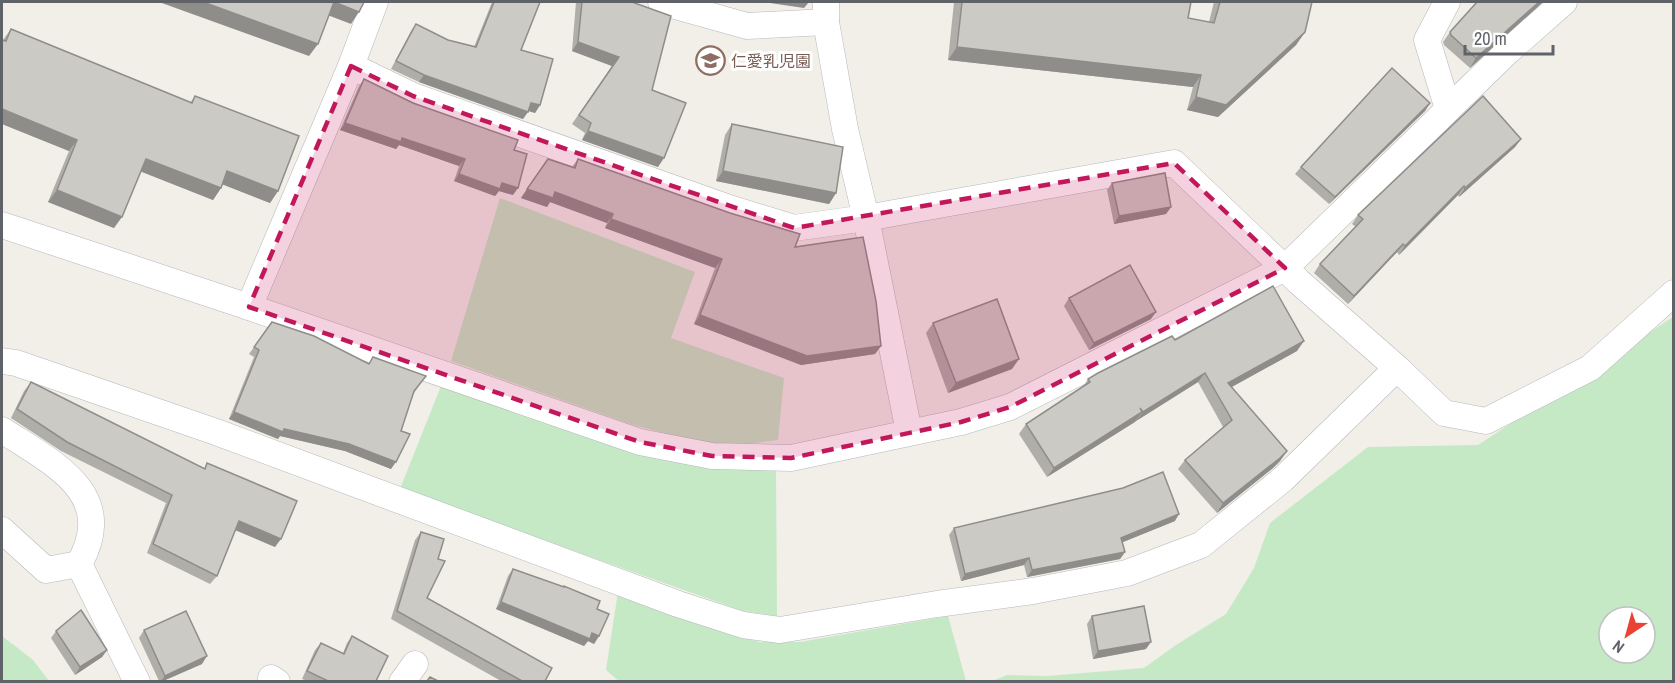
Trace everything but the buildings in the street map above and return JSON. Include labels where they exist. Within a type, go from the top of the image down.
[{"type":"street","points":[[249,307],[351,66],[375,2]]},
{"type":"street","points":[[661,2],[747,26],[826,12],[845,129],[866,218],[909,432]]},
{"type":"street","points":[[1447,2],[1427,40],[1448,109]]},
{"type":"street","points":[[2,225],[249,307],[640,442],[711,456],[790,458],[961,422],[1010,407],[1285,268],[1448,109],[1564,2]]},
{"type":"street","points":[[351,66],[413,96],[729,208],[794,228],[866,218],[1174,163],[1285,268],[1444,412],[1486,421],[1590,368],[1674,293]]},
{"type":"street","points":[[2,361],[16,363],[216,432],[678,604],[743,625],[780,630],[1033,591],[1127,573],[1201,545],[1284,479],[1397,368]]},
{"type":"street","points":[[2,430],[57,466],[79,486],[93,517],[88,549],[79,564],[46,570],[2,531]]},
{"type":"street","points":[[79,564],[137,681]]},
{"type":"highlighted area","points":[[351,66],[413,96],[794,228],[1174,163],[1285,268],[1010,407],[961,422],[791,458],[712,456],[640,442],[249,307]]},
{"type":"green space","points":[[500,198],[695,272],[671,338],[784,378],[778,440],[728,446],[682,438],[630,424],[451,361]]},
{"type":"green space","points":[[1673,317],[1673,681],[990,682],[1007,675],[1047,676],[1144,668],[1226,614],[1254,568],[1270,523],[1368,447],[1478,445]]},
{"type":"green space","points":[[441,386],[710,469],[776,469],[777,616],[743,611],[400,489]]},
{"type":"green space","points":[[618,592],[759,642],[800,642],[948,616],[966,681],[620,682],[606,670]]},
{"type":"green space","points":[[2,636],[33,660],[49,681],[2,681]]},
{"type":"place","name":"仁愛乳児園","points":[[710,61]]}]
